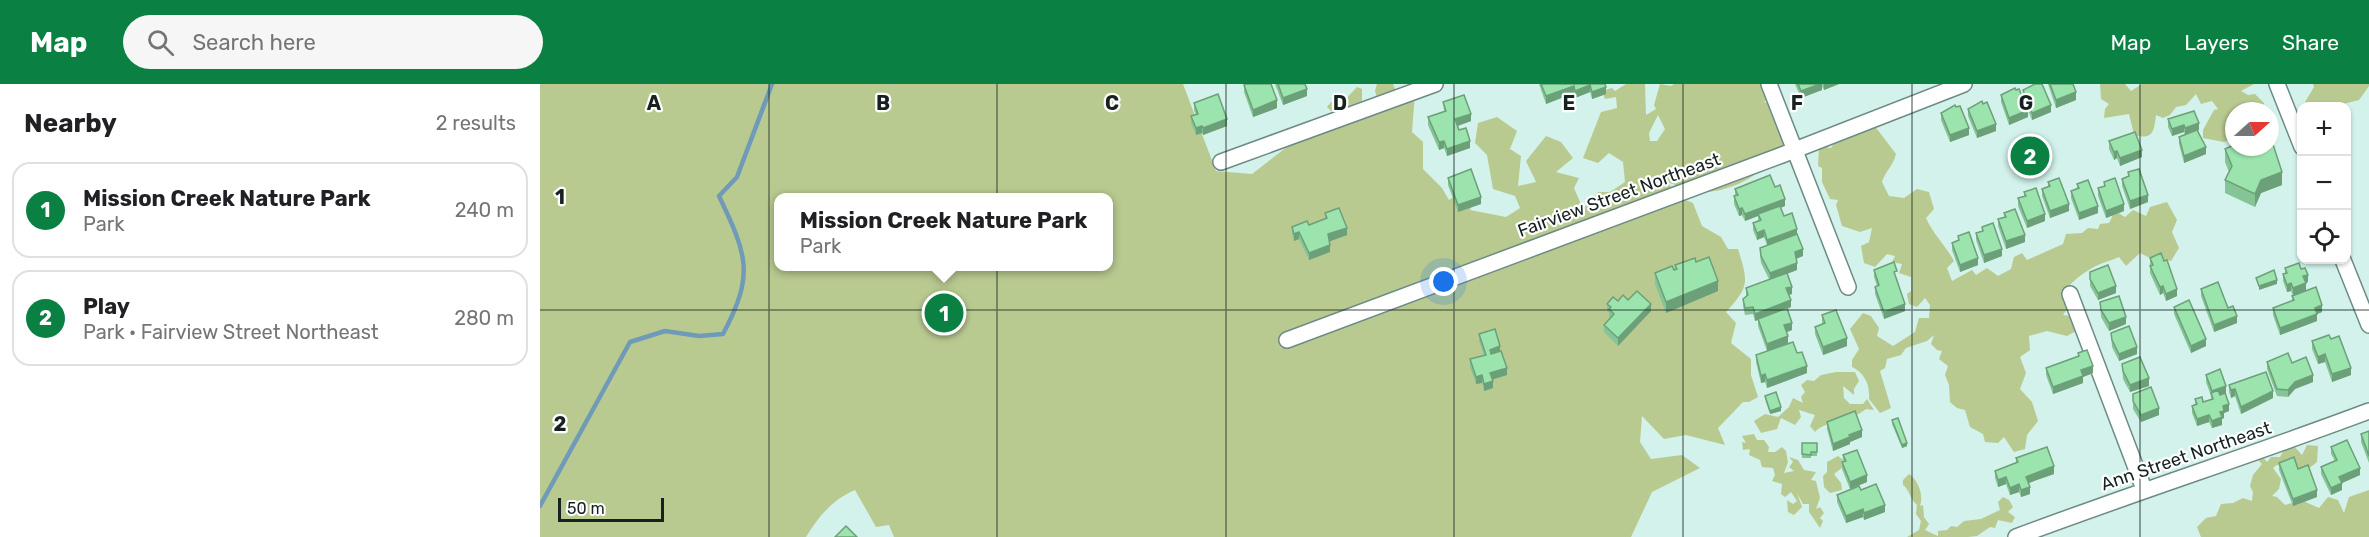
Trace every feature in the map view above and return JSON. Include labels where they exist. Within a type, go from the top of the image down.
[{"type":"street","points":[[1221,162],[1435,84]]},
{"type":"street","points":[[1769,84],[1793,150],[1803,165],[1848,287]]},
{"type":"street","name":"Fairview Street Northeast","points":[[1287,340],[1964,84]]},
{"type":"street","points":[[2277,84],[2297,136]]},
{"type":"street","points":[[2345,264],[2369,325]]},
{"type":"street","points":[[2070,294],[2144,489]]},
{"type":"street","name":"Ann Street Northeast","points":[[2016,537],[2144,489],[2264,451],[2369,411]]},
{"type":"green space","points":[[540,84],[1183,84],[1216,171],[1252,174],[1306,132],[1325,125],[1340,108],[1331,111],[1327,107],[1331,102],[1344,101],[1357,87],[1362,89],[1362,101],[1346,107],[1350,119],[1378,101],[1375,91],[1377,84],[1393,84],[1395,89],[1415,93],[1412,132],[1423,142],[1423,169],[1442,188],[1449,200],[1461,192],[1473,202],[1470,210],[1506,217],[1520,208],[1515,196],[1493,189],[1487,155],[1475,143],[1478,123],[1497,117],[1517,131],[1510,149],[1521,156],[1518,186],[1536,182],[1526,161],[1546,136],[1561,142],[1573,158],[1556,172],[1579,178],[1574,188],[1583,209],[1598,192],[1610,192],[1625,182],[1623,162],[1609,153],[1598,163],[1583,158],[1601,112],[1617,108],[1616,97],[1605,99],[1602,91],[1612,88],[1615,91],[1626,84],[1645,84],[1646,115],[1656,109],[1654,105],[1660,84],[1671,86],[1674,84],[1776,84],[1772,99],[1763,102],[1772,103],[1788,124],[1778,164],[1769,163],[1744,181],[1715,191],[1694,192],[1667,182],[1681,198],[1693,203],[1702,226],[1721,237],[1728,249],[1738,249],[1744,269],[1745,283],[1739,296],[1726,312],[1736,323],[1731,343],[1751,359],[1751,375],[1758,397],[1749,402],[1743,402],[1718,428],[1725,445],[1686,435],[1664,439],[1642,416],[1640,442],[1651,459],[1682,455],[1700,468],[1652,492],[1631,537],[894,537],[889,525],[876,527],[855,490],[840,498],[827,509],[806,537],[540,537]],"holes":[[[1658,115],[1665,129],[1657,141],[1650,141],[1649,133]]]},
{"type":"green space","points":[[2100,84],[2125,84],[2131,91],[2142,84],[2254,84],[2241,91],[2248,95],[2255,94],[2263,102],[2225,102],[2224,142],[2203,138],[2203,130],[2214,110],[2218,109],[2212,101],[2201,104],[2196,94],[2186,105],[2176,107],[2170,115],[2163,118],[2156,115],[2153,130],[2145,136],[2134,135],[2129,114],[2104,118],[2105,109],[2109,104],[2101,99]]},
{"type":"green space","points":[[2313,84],[2369,84],[2359,100],[2305,102],[2314,87]]},
{"type":"green space","points":[[1848,122],[1869,129],[1874,125],[1896,154],[1882,182],[1889,196],[1904,198],[1917,189],[1929,192],[1934,209],[1926,218],[1954,261],[1947,268],[1952,281],[1972,270],[1976,275],[1987,268],[1998,276],[2011,269],[2014,257],[2022,253],[2027,260],[2063,244],[2066,234],[2082,233],[2088,228],[2098,229],[2100,224],[2109,223],[2115,211],[2125,217],[2133,210],[2146,216],[2150,207],[2167,202],[2177,220],[2172,232],[2179,248],[2171,261],[2150,258],[2140,253],[2126,266],[2119,257],[2096,266],[2079,276],[2065,290],[2071,303],[2063,315],[2077,317],[2078,330],[2067,336],[2047,331],[2029,336],[2030,350],[2020,357],[2026,373],[2020,389],[2032,402],[2038,421],[2027,435],[2025,449],[2014,452],[2004,437],[1998,443],[1985,442],[1983,434],[1970,427],[1965,410],[1957,408],[1950,402],[1949,385],[1945,375],[1948,366],[1939,359],[1942,351],[1937,350],[1931,344],[1934,335],[1927,341],[1906,348],[1901,355],[1887,359],[1885,368],[1880,371],[1891,408],[1880,413],[1869,399],[1866,380],[1852,367],[1852,360],[1859,349],[1850,329],[1863,313],[1871,316],[1879,328],[1877,336],[1893,346],[1915,332],[1919,318],[1929,318],[1930,305],[1925,298],[1917,307],[1909,304],[1907,294],[1911,291],[1911,277],[1899,273],[1902,264],[1892,262],[1895,256],[1887,254],[1875,267],[1864,263],[1861,246],[1869,242],[1872,228],[1860,232],[1842,226],[1836,205],[1838,200],[1830,199],[1822,182],[1822,168],[1818,166],[1819,146],[1831,148]]},
{"type":"green space","points":[[2037,145],[2042,160],[2024,166],[2019,151]]},
{"type":"green space","points":[[1855,372],[1859,381],[1854,389],[1854,395],[1843,386],[1844,398],[1850,404],[1863,404],[1867,399],[1874,410],[1866,409],[1825,425],[1815,432],[1810,426],[1815,415],[1799,410],[1801,417],[1795,425],[1781,418],[1777,429],[1761,433],[1754,421],[1765,414],[1778,417],[1789,407],[1793,398],[1803,403],[1801,397],[1805,392],[1801,385],[1807,380],[1814,381],[1821,375]]},
{"type":"green space","points":[[1754,434],[1757,440],[1764,440],[1769,447],[1768,452],[1775,452],[1782,447],[1786,451],[1788,462],[1784,473],[1794,471],[1789,467],[1793,462],[1789,457],[1798,460],[1804,470],[1816,472],[1811,480],[1816,481],[1820,498],[1816,509],[1820,507],[1824,513],[1820,518],[1823,521],[1820,528],[1809,512],[1809,504],[1803,504],[1797,493],[1802,507],[1794,515],[1788,512],[1787,500],[1793,504],[1797,501],[1791,492],[1785,497],[1781,494],[1782,484],[1772,481],[1775,475],[1773,468],[1762,467],[1760,460],[1749,455],[1750,449],[1743,450],[1742,442],[1746,443],[1742,436]]},
{"type":"green space","points":[[2292,444],[2302,455],[2307,445],[2318,446],[2317,462],[2302,470],[2277,465],[2273,468],[2281,479],[2279,489],[2272,496],[2277,497],[2285,505],[2301,500],[2319,508],[2328,497],[2338,500],[2344,513],[2349,497],[2369,490],[2369,537],[2201,537],[2197,527],[2206,518],[2216,516],[2221,504],[2233,503],[2243,498],[2252,501],[2253,492],[2250,486],[2253,475],[2262,464],[2256,458],[2262,456],[2267,462],[2271,457],[2280,457],[2284,450]]},
{"type":"green space","points":[[1838,456],[1842,459],[1843,467],[1834,474],[1841,483],[1842,490],[1830,493],[1824,487],[1823,476],[1827,472],[1827,462]]},
{"type":"green space","points":[[1909,474],[1919,488],[1920,506],[1923,505],[1924,517],[1929,524],[1925,530],[1938,536],[1938,531],[1947,530],[1951,526],[1957,527],[1964,521],[1981,519],[2000,510],[1998,502],[2003,497],[2009,500],[2013,507],[2008,512],[2015,517],[2012,523],[1998,520],[1995,528],[1990,527],[1977,536],[1907,537],[1919,530],[1921,521],[1916,514],[1917,505],[1903,485],[1903,480]]},
{"type":"building","points":[[1271,84],[1277,100],[1253,110],[1244,85]]},
{"type":"building","points":[[1278,84],[1305,84],[1307,89],[1283,98]]},
{"type":"building","points":[[1541,84],[1605,84],[1606,87],[1592,92],[1590,85],[1575,91],[1574,86],[1546,96]]},
{"type":"building","points":[[1798,84],[1820,84],[1801,91]]},
{"type":"building","points":[[2035,84],[2042,84],[2051,105],[2032,113],[2023,90]]},
{"type":"building","points":[[2050,84],[2073,84],[2076,92],[2056,100]]},
{"type":"building","points":[[2015,88],[2019,89],[2028,110],[2009,118],[2001,95]]},
{"type":"building","points":[[1218,94],[1227,119],[1203,128],[1202,126],[1196,128],[1191,116],[1198,114],[1194,103]]},
{"type":"building","points":[[1464,95],[1471,114],[1455,119],[1459,130],[1466,128],[1470,141],[1447,149],[1444,141],[1439,142],[1428,117],[1446,111],[1443,102]]},
{"type":"building","points":[[1982,101],[1983,104],[1987,102],[1996,124],[1977,131],[1968,109]]},
{"type":"building","points":[[1955,105],[1960,106],[1969,128],[1950,135],[1941,113]]},
{"type":"building","points":[[2194,111],[2199,123],[2185,128],[2184,125],[2172,129],[2168,119]]},
{"type":"building","points":[[2197,130],[2206,147],[2184,156],[2179,137]]},
{"type":"building","points":[[2135,132],[2142,150],[2120,158],[2109,141]]},
{"type":"building","points":[[2228,156],[2277,156],[2282,172],[2261,180],[2255,194],[2225,180],[2232,166]]},
{"type":"building","points":[[1471,169],[1481,197],[1458,205],[1448,178]]},
{"type":"building","points":[[2139,169],[2148,195],[2130,201],[2122,179],[2129,176],[2128,172]]},
{"type":"building","points":[[1770,175],[1775,187],[1780,185],[1785,199],[1745,214],[1742,208],[1739,209],[1734,196],[1738,195],[1735,189]]},
{"type":"building","points":[[2059,178],[2069,204],[2050,211],[2042,189],[2050,186],[2048,182]]},
{"type":"building","points":[[2115,178],[2124,204],[2106,211],[2098,188],[2105,186],[2104,182]]},
{"type":"building","points":[[2088,180],[2098,206],[2079,213],[2071,191],[2079,188],[2077,184]]},
{"type":"building","points":[[2036,188],[2045,214],[2027,221],[2018,198],[2026,196],[2024,192]]},
{"type":"building","points":[[1780,206],[1784,216],[1792,213],[1797,229],[1767,240],[1764,230],[1757,233],[1753,223],[1761,220],[1758,214]]},
{"type":"building","points":[[1339,208],[1347,228],[1328,234],[1330,245],[1309,253],[1299,232],[1294,234],[1292,227],[1307,221],[1309,225],[1327,218],[1325,213]]},
{"type":"building","points":[[2015,209],[2025,235],[2006,241],[1998,219],[2006,217],[2004,213]]},
{"type":"building","points":[[1993,223],[2002,249],[1984,255],[1976,233],[1983,231],[1982,227]]},
{"type":"building","points":[[1969,232],[1978,258],[1960,265],[1952,243],[1959,240],[1958,236]]},
{"type":"building","points":[[1797,234],[1803,249],[1795,252],[1797,263],[1770,273],[1761,256],[1760,248]]},
{"type":"building","points":[[2161,253],[2164,261],[2167,260],[2177,289],[2166,294],[2150,266],[2153,265],[2150,258]]},
{"type":"building","points":[[1709,257],[1718,281],[1666,302],[1655,273],[1672,266],[1674,270],[1677,269],[1675,265],[1695,258],[1696,262]]},
{"type":"building","points":[[1894,262],[1897,271],[1894,272],[1905,304],[1884,312],[1875,287],[1879,285],[1874,270]]},
{"type":"building","points":[[2297,264],[2301,269],[2305,268],[2308,275],[2303,276],[2306,283],[2293,288],[2291,283],[2287,285],[2283,274],[2287,273],[2285,268]]},
{"type":"building","points":[[2108,265],[2116,286],[2098,293],[2090,279],[2090,272]]},
{"type":"building","points":[[2274,270],[2277,280],[2259,286],[2256,278]]},
{"type":"building","points":[[1787,273],[1792,287],[1786,288],[1791,300],[1755,314],[1753,307],[1745,308],[1743,299],[1748,295],[1746,288]]},
{"type":"building","points":[[2218,282],[2228,308],[2233,306],[2237,316],[2214,325],[2201,289]]},
{"type":"building","points":[[2316,287],[2322,305],[2315,308],[2317,314],[2280,328],[2273,308],[2294,300],[2292,296]]},
{"type":"building","points":[[1637,291],[1651,304],[1618,338],[1604,325],[1614,314],[1607,304],[1613,297],[1618,301],[1623,295],[1628,300]]},
{"type":"building","points":[[2119,296],[2126,317],[2109,323],[2101,310],[2100,302]]},
{"type":"building","points":[[2189,300],[2206,339],[2191,346],[2174,307]]},
{"type":"building","points":[[1787,308],[1792,323],[1784,325],[1788,336],[1767,344],[1758,319]]},
{"type":"building","points":[[1836,310],[1847,338],[1823,347],[1815,327],[1825,323],[1822,315]]},
{"type":"building","points":[[2129,326],[2137,347],[2119,354],[2111,333]]},
{"type":"building","points":[[1495,329],[1500,346],[1490,350],[1491,354],[1501,351],[1507,368],[1490,373],[1493,381],[1484,384],[1482,375],[1476,377],[1470,359],[1486,355],[1479,334]]},
{"type":"building","points":[[2329,335],[2331,339],[2339,336],[2351,368],[2332,374],[2325,354],[2318,357],[2312,341]]},
{"type":"building","points":[[1793,342],[1797,353],[1802,352],[1807,366],[1767,380],[1765,374],[1761,376],[1756,355]]},
{"type":"building","points":[[2087,350],[2093,366],[2081,370],[2083,376],[2053,387],[2046,368],[2079,356],[2078,353]]},
{"type":"building","points":[[2288,353],[2292,363],[2306,357],[2313,375],[2295,382],[2288,390],[2277,389],[2267,362]]},
{"type":"building","points":[[2140,357],[2149,378],[2130,385],[2122,364]]},
{"type":"building","points":[[2220,369],[2226,386],[2212,391],[2206,375]]},
{"type":"building","points":[[2266,372],[2273,391],[2241,407],[2235,389],[2231,390],[2229,385]]},
{"type":"building","points":[[2151,387],[2159,408],[2141,415],[2133,401],[2133,394]]},
{"type":"building","points":[[2218,390],[2220,395],[2225,393],[2229,404],[2223,406],[2224,411],[2220,412],[2222,417],[2212,421],[2209,415],[2197,419],[2192,406],[2197,404],[2195,399],[2202,397],[2203,402],[2213,399],[2211,393]]},
{"type":"building","points":[[1776,392],[1781,407],[1770,411],[1765,396]]},
{"type":"building","points":[[1855,411],[1862,430],[1833,444],[1827,422]]},
{"type":"building","points":[[1898,418],[1907,443],[1902,445],[1892,420]]},
{"type":"building","points":[[2369,431],[2369,456],[2361,434]]},
{"type":"building","points":[[2347,440],[2360,468],[2339,477],[2342,483],[2331,488],[2321,467],[2337,460],[2331,447]]},
{"type":"building","points":[[1802,443],[1817,443],[1817,452],[1811,452],[1811,455],[1802,454]]},
{"type":"building","points":[[2047,447],[2054,466],[2026,477],[2030,487],[2021,490],[2019,484],[2010,488],[2006,477],[1998,480],[1995,471],[2018,462],[2016,458]]},
{"type":"building","points":[[1857,450],[1867,475],[1850,482],[1842,462],[1846,461],[1843,455]]},
{"type":"building","points":[[2294,457],[2298,469],[2308,465],[2317,490],[2293,499],[2279,463]]},
{"type":"building","points":[[1876,484],[1885,505],[1864,513],[1863,509],[1846,516],[1837,495],[1859,486],[1861,490]]},
{"type":"building","points":[[846,526],[857,537],[835,537]]},
{"type":"waterway","points":[[540,506],[630,342],[665,331],[699,336],[723,334],[740,295],[744,265],[736,234],[719,196],[737,177],[772,84]]},
{"type":"place","name":"Play","points":[[2030,156]]},
{"type":"place","name":"Mission Creek Nature Park","points":[[944,313]]}]
